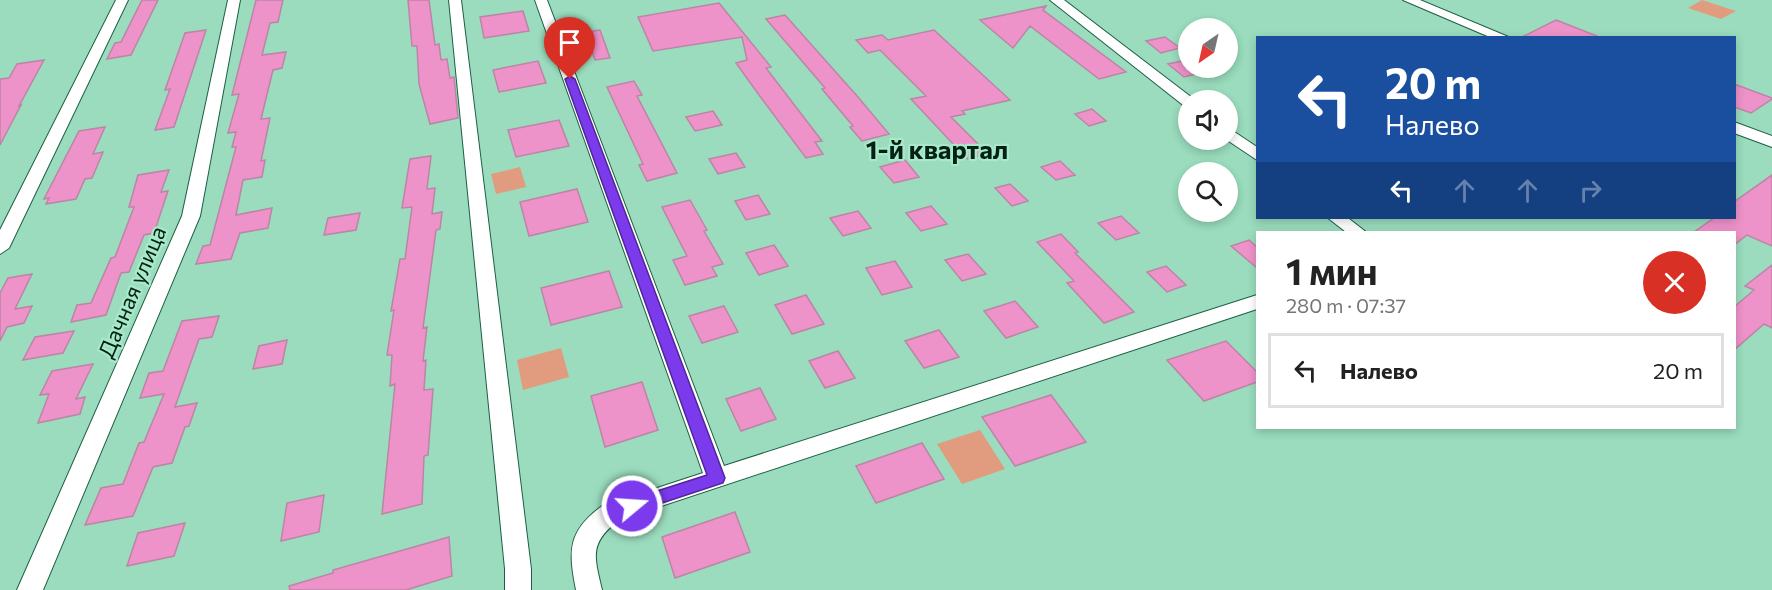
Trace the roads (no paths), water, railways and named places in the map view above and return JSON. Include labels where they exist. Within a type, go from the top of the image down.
[{"type":"street","points":[[0,248],[122,0]]},
{"type":"street","name":"Дачная улица","points":[[30,590],[191,216],[234,0]]},
{"type":"street","points":[[455,0],[518,569],[518,590]]},
{"type":"street","points":[[541,0],[717,478]]},
{"type":"street","points":[[1056,0],[1178,94]]},
{"type":"street","points":[[1408,0],[1500,36]]},
{"type":"street","points":[[1736,128],[1772,142]]},
{"type":"street","points":[[1238,140],[1256,154]]},
{"type":"street","points":[[1338,219],[1356,231]]},
{"type":"street","points":[[589,590],[581,554],[583,542],[598,522],[611,513],[1256,302]]},
{"type":"district","name":"1-й квартал","points":[[937,150]]}]
